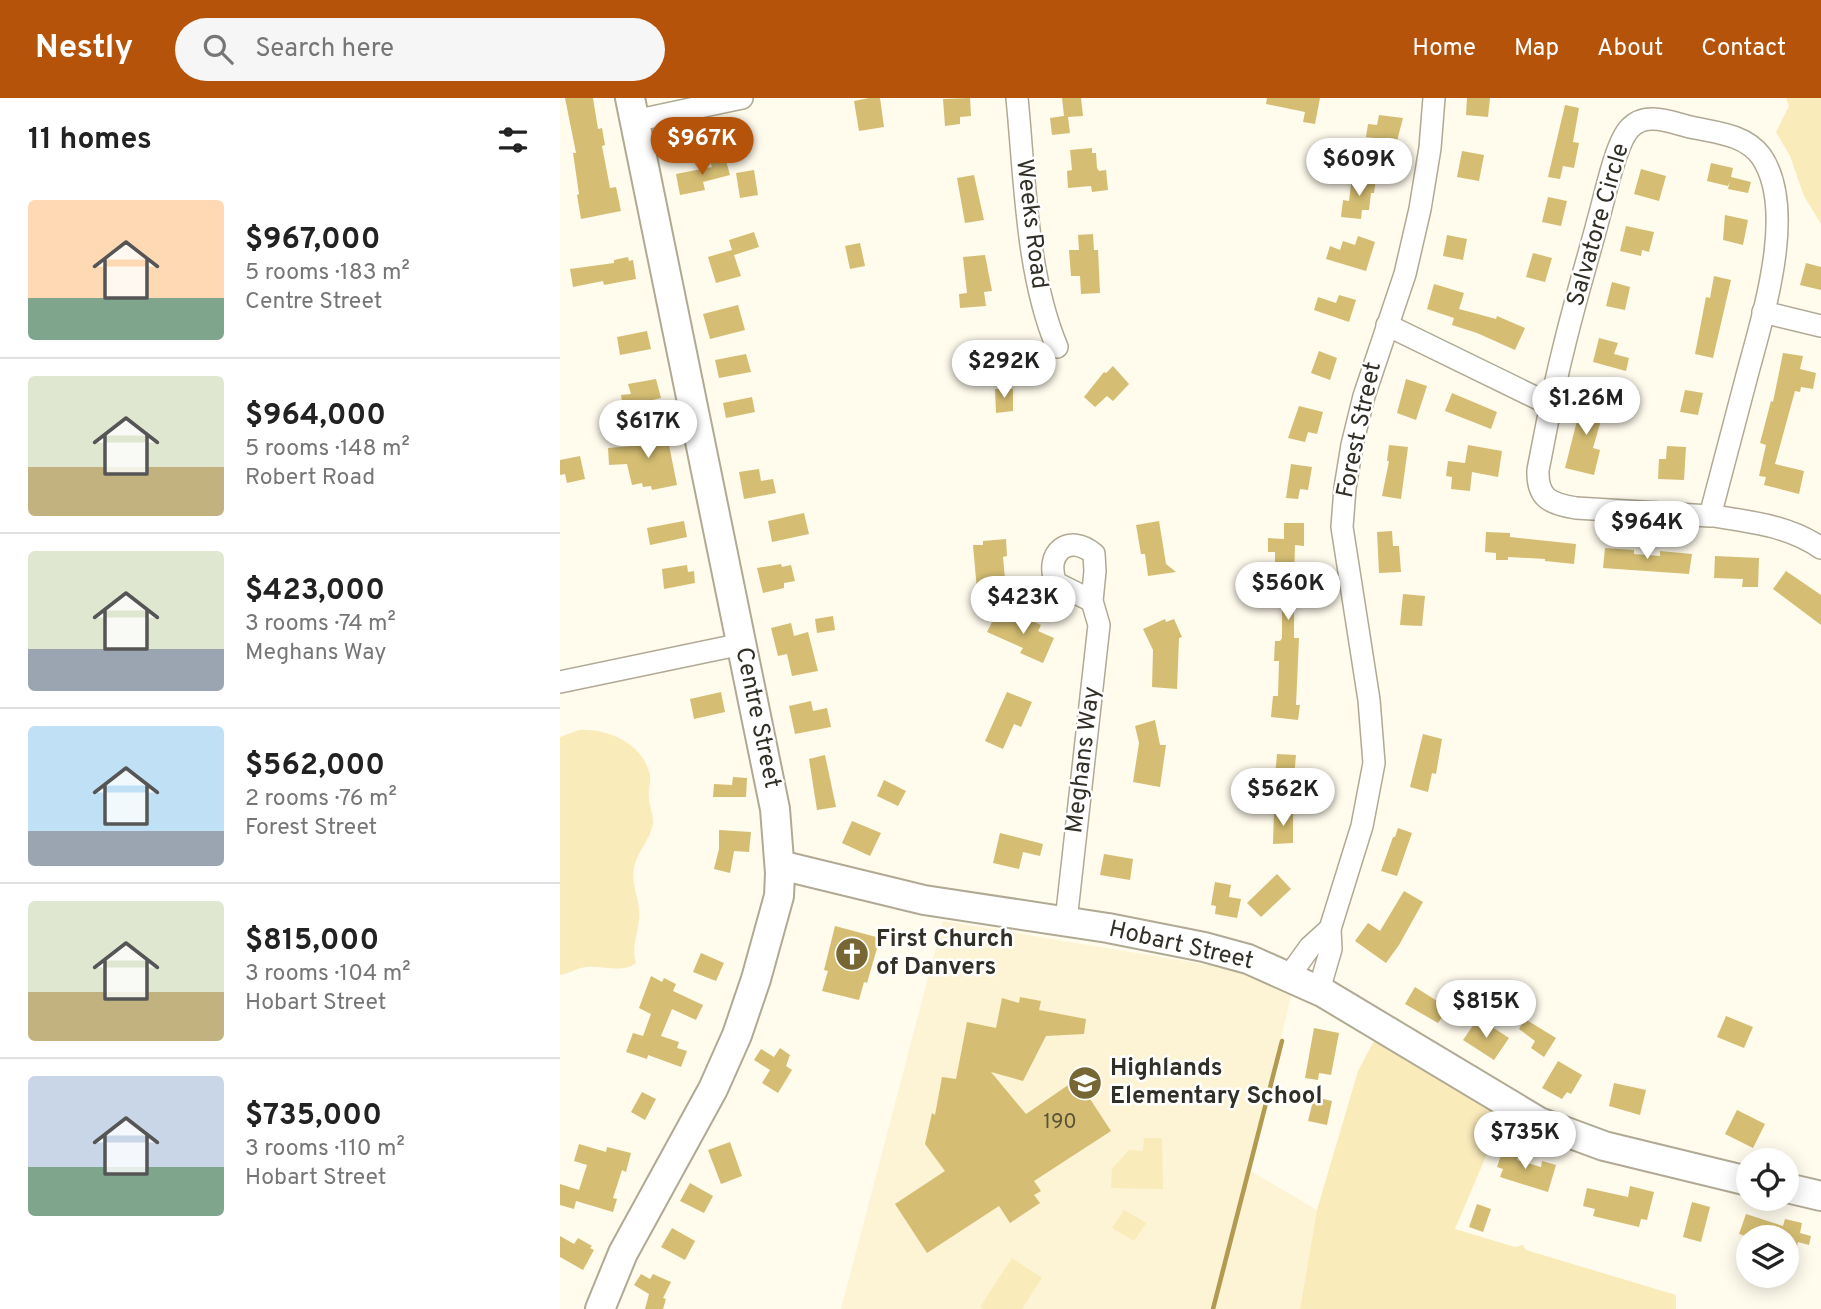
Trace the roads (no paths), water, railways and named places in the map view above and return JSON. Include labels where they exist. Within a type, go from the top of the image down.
[{"type":"main road","name":"Centre Street","points":[[600,1309],[623,1253],[713,1089],[737,1035],[779,896],[775,809],[632,110]]},
{"type":"main road","name":"Hobart Street","points":[[779,865],[924,900],[1066,921],[1204,947],[1248,959],[1319,990],[1539,1122],[1604,1146],[1736,1178]]},
{"type":"main road","points":[[1799,1191],[1821,1196]]},
{"type":"street","points":[[632,110],[742,98]]},
{"type":"street","name":"Weeks Road","points":[[1017,98],[1035,276],[1046,321],[1057,347]]},
{"type":"street","name":"Forest Street","points":[[1319,990],[1331,949],[1330,929],[1362,826],[1374,763],[1368,700],[1342,527],[1352,445],[1364,396],[1405,274],[1420,209],[1430,148],[1434,98]]},
{"type":"street","name":"Salvatore Circle","points":[[1653,118],[1733,136],[1747,142],[1760,155],[1771,175],[1777,228],[1772,271],[1763,312],[1710,516],[1576,509],[1558,505],[1544,495],[1538,484],[1538,470],[1562,353],[1611,175],[1623,137],[1630,127],[1653,118]]},
{"type":"street","points":[[1763,312],[1821,326]]},
{"type":"street","points":[[1387,325],[1551,405]]},
{"type":"street","points":[[1710,516],[1784,529],[1821,548]]},
{"type":"street","name":"Meghans Way","points":[[1066,921],[1099,625],[1093,601]]},
{"type":"street","points":[[560,682],[741,644]]},
{"type":"street","name":"Forest Street","points":[[1289,976],[1310,947],[1330,929]]},
{"type":"waterway","points":[[1213,1309],[1282,1041]]},
{"type":"place","name":"First Church of Danvers","points":[[852,954]]},
{"type":"place","name":"Highlands Elementary School","points":[[1085,1083]]}]
